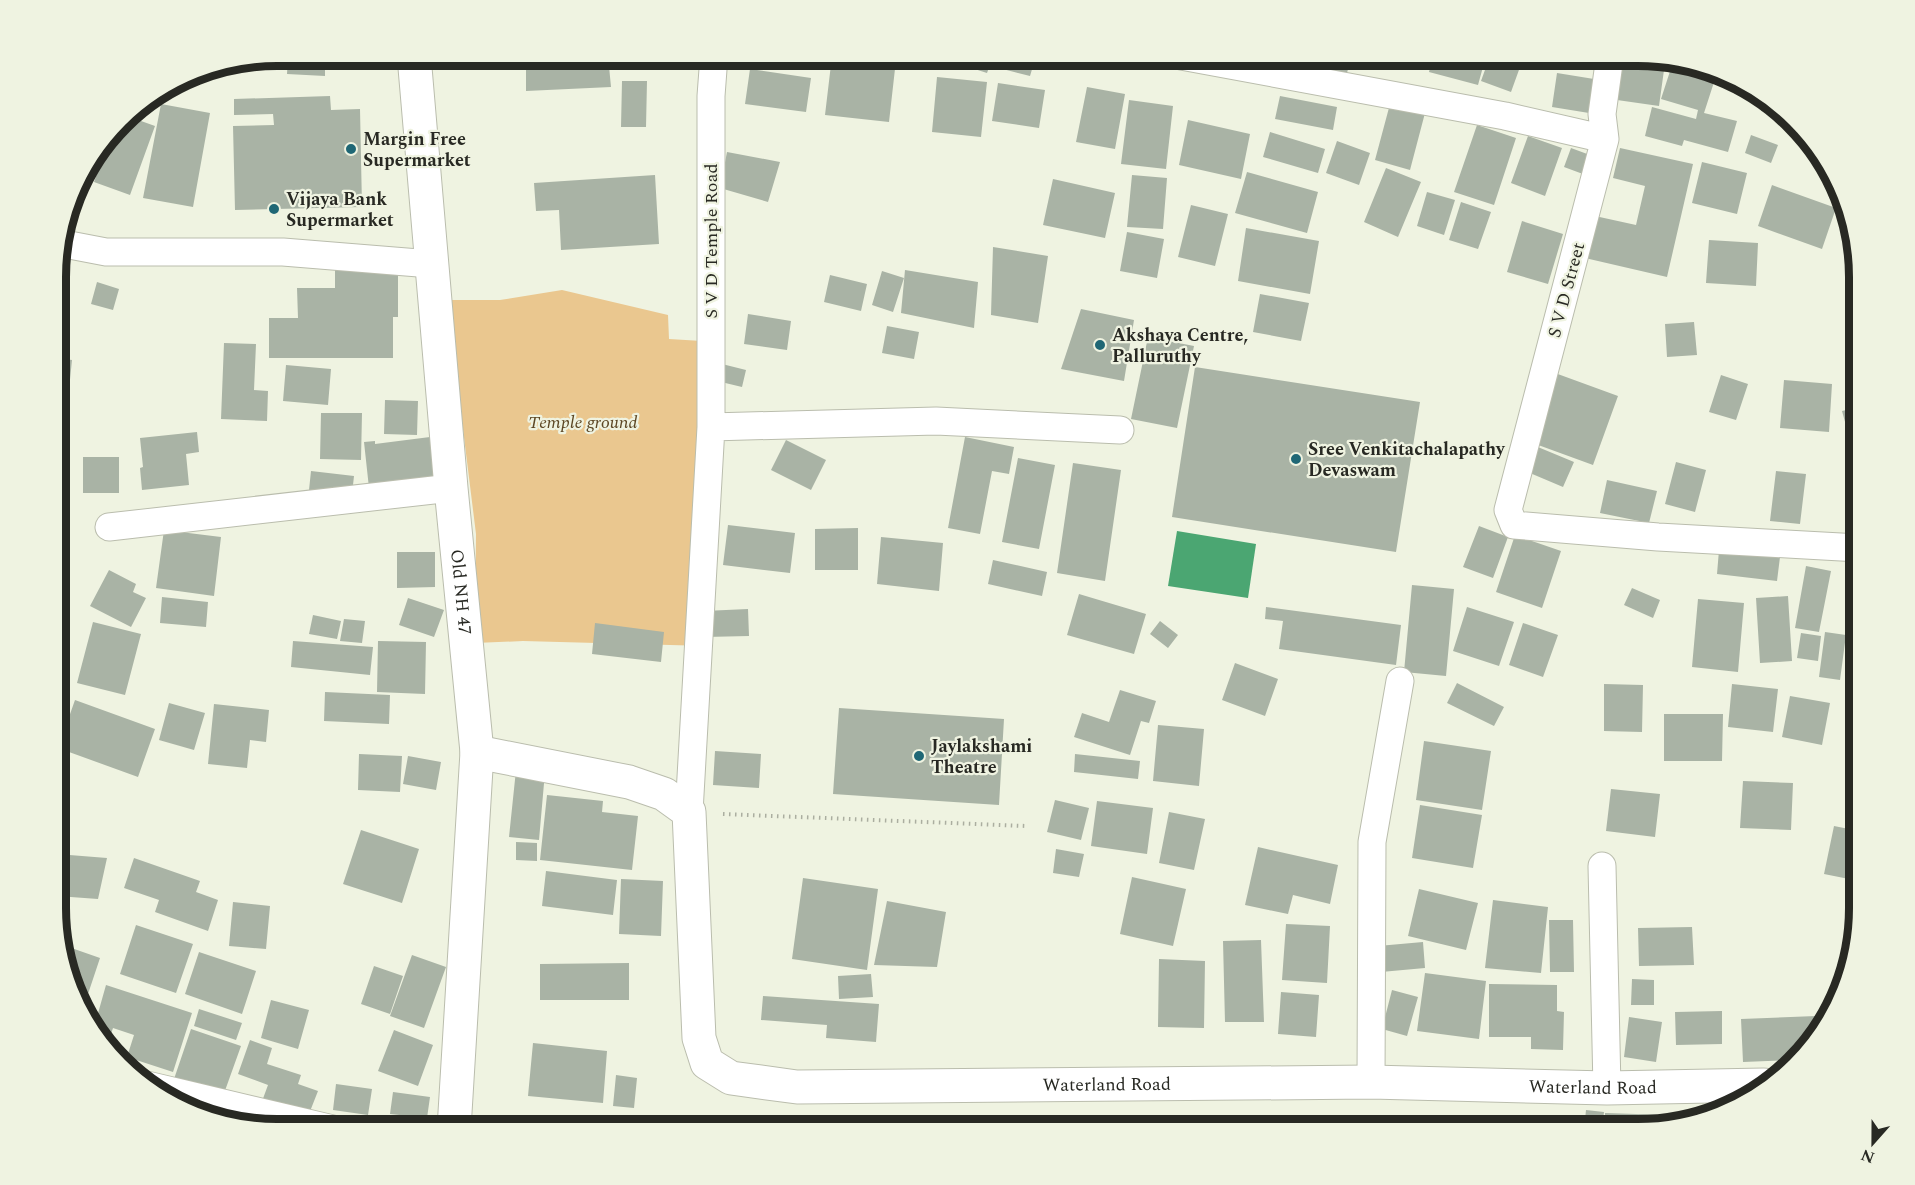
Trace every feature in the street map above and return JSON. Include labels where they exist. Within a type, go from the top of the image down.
[{"type":"main road","name":"Old NH 47","points":[[415,66],[451,488],[477,752],[455,1119]]},
{"type":"main road","points":[[477,752],[629,782],[663,794],[689,812]]},
{"type":"main road","name":"Waterland Road","points":[[689,812],[699,1038],[707,1063],[731,1078],[797,1087],[1371,1082],[1607,1088],[1753,1085]]},
{"type":"street","name":"S V D Temple Road","points":[[689,812],[711,427],[711,96],[713,66]]},
{"type":"street","points":[[1231,66],[1505,116],[1605,139],[1602,114],[1609,66]]},
{"type":"street","name":"S V D Street","points":[[1605,139],[1508,510],[1514,525],[1658,537],[1849,547]]},
{"type":"street","points":[[69,245],[106,252],[283,252],[432,264]]},
{"type":"street","points":[[711,427],[936,421],[1120,429]]},
{"type":"street","points":[[110,527],[451,488]]},
{"type":"street","points":[[1371,1082],[1372,842],[1400,681]]},
{"type":"street","points":[[1602,866],[1607,1088]]},
{"type":"street","points":[[171,1091],[288,1119]]},
{"type":"path","points":[[689,812],[1026,826]]},
{"type":"green space","name":"Temple ground","points":[[562,290],[668,315],[669,339],[702,341],[707,646],[523,641],[475,643],[476,534],[447,300],[500,300]]},
{"type":"shaded area","points":[[1177,531],[1256,544],[1248,598],[1168,586]]},
{"type":"building","points":[[287,66],[325,66],[325,76],[287,74]]},
{"type":"building","points":[[526,66],[609,66],[611,87],[526,91]]},
{"type":"building","points":[[831,66],[895,66],[889,122],[825,115]]},
{"type":"building","points":[[965,66],[989,66],[987,73]]},
{"type":"building","points":[[995,66],[1033,66],[1030,76]]},
{"type":"building","points":[[1310,66],[1349,66],[1346,76]]},
{"type":"building","points":[[1430,66],[1483,66],[1478,85],[1429,72]]},
{"type":"building","points":[[1486,66],[1520,66],[1511,92],[1481,81]]},
{"type":"building","points":[[1615,66],[1640,66],[1664,70],[1659,106],[1610,99]]},
{"type":"building","points":[[750,69],[811,78],[806,112],[745,104]]},
{"type":"building","points":[[1671,69],[1715,80],[1704,113],[1737,121],[1728,152],[1684,140],[1682,146],[1645,136],[1652,107],[1696,119],[1698,110],[1661,99]]},
{"type":"building","points":[[1557,73],[1594,79],[1589,113],[1552,107]]},
{"type":"building","points":[[937,77],[987,82],[981,137],[932,132]]},
{"type":"building","points":[[622,81],[647,81],[646,127],[621,127]]},
{"type":"building","points":[[998,83],[1045,90],[1039,128],[992,121]]},
{"type":"building","points":[[1087,87],[1125,94],[1115,149],[1076,142]]},
{"type":"building","points":[[330,96],[331,110],[360,109],[362,207],[235,210],[233,126],[274,125],[273,114],[234,115],[234,99]]},
{"type":"building","points":[[1280,96],[1337,107],[1333,130],[1275,119]]},
{"type":"building","points":[[1129,100],[1173,106],[1166,169],[1121,164]]},
{"type":"building","points":[[161,104],[210,113],[193,207],[143,198]]},
{"type":"building","points":[[1390,104],[1425,113],[1410,170],[1375,160]]},
{"type":"building","points":[[1762,106],[1770,112],[1761,111]]},
{"type":"building","points":[[137,119],[155,126],[130,195],[94,182],[103,157]]},
{"type":"building","points":[[1188,120],[1250,134],[1241,179],[1179,165]]},
{"type":"building","points":[[1477,125],[1516,138],[1494,205],[1454,192]]},
{"type":"building","points":[[1270,132],[1325,149],[1318,173],[1263,157]]},
{"type":"building","points":[[1751,135],[1778,145],[1771,163],[1745,153]]},
{"type":"building","points":[[1528,136],[1562,148],[1545,196],[1511,183]]},
{"type":"building","points":[[1337,141],[1370,153],[1359,185],[1326,173]]},
{"type":"building","points":[[1571,148],[1598,158],[1591,177],[1564,167]]},
{"type":"building","points":[[1620,148],[1693,164],[1667,277],[1585,258],[1595,216],[1636,225],[1645,186],[1613,178]]},
{"type":"building","points":[[727,152],[780,162],[768,202],[720,188]]},
{"type":"building","points":[[1702,162],[1747,173],[1737,214],[1692,203]]},
{"type":"building","points":[[1386,168],[1421,182],[1398,237],[1364,222]]},
{"type":"building","points":[[1247,172],[1318,192],[1307,233],[1235,213]]},
{"type":"building","points":[[655,175],[659,244],[561,250],[559,210],[536,211],[534,183]]},
{"type":"building","points":[[1132,175],[1167,178],[1163,229],[1127,227]]},
{"type":"building","points":[[1053,179],[1115,193],[1105,238],[1043,225]]},
{"type":"building","points":[[1772,185],[1836,208],[1822,249],[1758,226]]},
{"type":"building","points":[[1427,192],[1455,200],[1444,235],[1417,226]]},
{"type":"building","points":[[1461,202],[1491,212],[1478,249],[1449,240]]},
{"type":"building","points":[[1191,205],[1228,214],[1215,266],[1178,257]]},
{"type":"building","points":[[1522,221],[1563,234],[1548,284],[1507,272]]},
{"type":"building","points":[[1246,228],[1319,241],[1310,294],[1238,281]]},
{"type":"building","points":[[1127,232],[1164,239],[1157,278],[1120,271]]},
{"type":"building","points":[[1709,240],[1758,243],[1756,286],[1706,283]]},
{"type":"building","points":[[993,247],[1048,256],[1038,323],[991,315]]},
{"type":"building","points":[[398,265],[398,317],[393,317],[393,358],[269,358],[269,318],[298,318],[297,288],[335,288],[335,266]]},
{"type":"building","points":[[905,270],[978,282],[974,328],[901,313]]},
{"type":"building","points":[[882,271],[904,278],[893,312],[872,305]]},
{"type":"building","points":[[830,275],[867,284],[861,311],[824,302]]},
{"type":"building","points":[[97,282],[119,289],[113,310],[91,304]]},
{"type":"building","points":[[1260,294],[1309,303],[1301,341],[1253,332]]},
{"type":"building","name":"Akshaya Centre, Palluruthy","points":[[1081,309],[1134,320],[1124,381],[1061,369]]},
{"type":"building","points":[[748,314],[791,321],[787,350],[744,344]]},
{"type":"building","points":[[1694,322],[1697,355],[1667,357],[1665,324]]},
{"type":"building","points":[[887,326],[919,332],[914,359],[882,353]]},
{"type":"building","points":[[1148,337],[1194,346],[1177,428],[1131,419]]},
{"type":"building","points":[[224,343],[256,344],[254,390],[268,391],[267,421],[221,419]]},
{"type":"building","points":[[66,359],[72,360],[68,399],[66,399]]},
{"type":"building","points":[[722,364],[746,370],[742,387],[717,381]]},
{"type":"building","points":[[286,365],[331,369],[328,405],[283,401]]},
{"type":"building","name":"Sree Venkitachalapathy Devaswam","points":[[1195,367],[1420,402],[1396,552],[1172,517]]},
{"type":"building","points":[[1555,373],[1618,396],[1593,465],[1530,442]]},
{"type":"building","points":[[1721,375],[1748,384],[1736,420],[1709,412]]},
{"type":"building","points":[[1784,380],[1832,384],[1829,432],[1780,428]]},
{"type":"building","points":[[385,400],[418,401],[417,435],[384,434]]},
{"type":"building","points":[[1849,409],[1849,436],[1842,411]]},
{"type":"building","points":[[321,413],[362,413],[361,460],[320,459]]},
{"type":"building","points":[[197,432],[199,452],[186,454],[189,485],[142,490],[140,468],[143,467],[140,438]]},
{"type":"building","points":[[430,437],[436,480],[369,488],[364,442],[375,441],[375,444]]},
{"type":"building","points":[[965,437],[1014,447],[1009,474],[992,471],[980,534],[948,528]]},
{"type":"building","points":[[786,440],[826,460],[811,490],[771,470]]},
{"type":"building","points":[[1533,445],[1574,462],[1563,487],[1523,470]]},
{"type":"building","points":[[83,457],[119,457],[119,493],[83,493]]},
{"type":"building","points":[[1018,458],[1055,465],[1039,549],[1002,542]]},
{"type":"building","points":[[1676,462],[1706,470],[1695,512],[1665,504]]},
{"type":"building","points":[[1073,463],[1121,470],[1105,581],[1057,573]]},
{"type":"building","points":[[311,471],[354,476],[352,494],[309,490]]},
{"type":"building","points":[[1776,471],[1806,474],[1800,524],[1770,521]]},
{"type":"building","points":[[1607,480],[1657,491],[1649,523],[1600,513]]},
{"type":"building","points":[[728,525],[795,533],[790,573],[723,565]]},
{"type":"building","points":[[1479,526],[1508,537],[1493,578],[1463,567]]},
{"type":"building","points":[[858,528],[858,570],[815,570],[815,529]]},
{"type":"building","points":[[164,530],[221,537],[214,596],[156,588]]},
{"type":"building","points":[[1515,535],[1561,551],[1542,608],[1496,592]]},
{"type":"building","points":[[881,537],[943,543],[939,591],[877,584]]},
{"type":"building","points":[[1719,550],[1780,557],[1777,581],[1717,574]]},
{"type":"building","points":[[397,552],[435,552],[435,587],[397,588]]},
{"type":"building","points":[[993,560],[1047,572],[1042,596],[988,584]]},
{"type":"building","points":[[1806,566],[1831,571],[1819,632],[1795,628]]},
{"type":"building","points":[[109,570],[136,584],[133,592],[146,598],[131,627],[90,606]]},
{"type":"building","points":[[1412,585],[1454,589],[1446,676],[1404,672]]},
{"type":"building","points":[[1632,588],[1660,600],[1653,618],[1624,605]]},
{"type":"building","points":[[1079,594],[1146,614],[1134,654],[1067,635]]},
{"type":"building","points":[[1788,596],[1792,661],[1760,663],[1756,598]]},
{"type":"building","points":[[162,597],[208,602],[206,627],[160,623]]},
{"type":"building","points":[[408,598],[444,610],[434,637],[399,625]]},
{"type":"building","points":[[1698,599],[1744,603],[1738,672],[1692,667]]},
{"type":"building","points":[[1266,607],[1401,625],[1396,665],[1279,649],[1283,621],[1265,619]]},
{"type":"building","points":[[1467,607],[1514,622],[1499,666],[1453,651]]},
{"type":"building","points":[[748,609],[749,636],[705,637],[704,611]]},
{"type":"building","points":[[313,615],[341,621],[337,639],[309,634]]},
{"type":"building","points":[[344,619],[365,621],[362,643],[340,641]]},
{"type":"building","points":[[1160,621],[1178,635],[1168,648],[1150,634]]},
{"type":"building","points":[[93,622],[141,634],[125,695],[77,683]]},
{"type":"building","points":[[595,623],[664,632],[661,662],[592,654]]},
{"type":"building","points":[[1523,623],[1558,635],[1543,677],[1509,665]]},
{"type":"building","points":[[1825,632],[1846,635],[1840,680],[1819,677]]},
{"type":"building","points":[[1801,633],[1821,636],[1818,661],[1797,658]]},
{"type":"building","points":[[293,641],[373,647],[370,675],[291,667]]},
{"type":"building","points":[[378,641],[426,642],[425,694],[377,692]]},
{"type":"building","points":[[1235,663],[1278,679],[1265,716],[1222,700]]},
{"type":"building","points":[[1457,683],[1504,707],[1494,726],[1447,703]]},
{"type":"building","points":[[1604,684],[1643,685],[1642,732],[1604,731]]},
{"type":"building","points":[[1732,684],[1778,689],[1773,732],[1728,727]]},
{"type":"building","points":[[1120,690],[1156,701],[1149,723],[1141,721],[1130,755],[1074,737],[1082,713],[1109,722]]},
{"type":"building","points":[[325,692],[390,695],[389,724],[324,721]]},
{"type":"building","points":[[1790,696],[1830,703],[1822,745],[1782,737]]},
{"type":"building","points":[[75,700],[155,729],[138,777],[66,751],[66,725]]},
{"type":"building","points":[[169,703],[205,713],[194,750],[159,740]]},
{"type":"building","points":[[214,704],[269,710],[266,742],[250,740],[247,768],[208,764]]},
{"type":"building","name":"Jaylakshami Theatre","points":[[839,708],[1004,719],[999,805],[833,794]]},
{"type":"building","points":[[1664,714],[1723,714],[1722,761],[1664,761]]},
{"type":"building","points":[[1158,725],[1204,729],[1199,786],[1153,781]]},
{"type":"building","points":[[1424,741],[1491,751],[1482,810],[1416,800]]},
{"type":"building","points":[[715,751],[761,754],[759,788],[713,785]]},
{"type":"building","points":[[359,754],[402,756],[400,792],[358,790]]},
{"type":"building","points":[[1075,754],[1140,761],[1138,779],[1074,772]]},
{"type":"building","points":[[408,756],[441,762],[436,790],[403,784]]},
{"type":"building","points":[[516,770],[545,772],[539,840],[509,837]]},
{"type":"building","points":[[1743,781],[1793,783],[1791,830],[1740,828]]},
{"type":"building","points":[[1611,789],[1660,794],[1655,837],[1606,831]]},
{"type":"building","points":[[547,795],[603,801],[602,812],[638,816],[632,870],[540,860]]},
{"type":"building","points":[[1055,800],[1089,808],[1081,840],[1047,832]]},
{"type":"building","points":[[1097,801],[1153,808],[1147,854],[1091,846]]},
{"type":"building","points":[[1420,805],[1482,815],[1473,868],[1412,858]]},
{"type":"building","points":[[1169,812],[1205,819],[1194,870],[1159,863]]},
{"type":"building","points":[[1834,826],[1849,829],[1849,879],[1824,874]]},
{"type":"building","points":[[361,830],[419,849],[402,903],[343,884]]},
{"type":"building","points":[[516,842],[537,843],[537,861],[516,860]]},
{"type":"building","points":[[1258,847],[1338,865],[1330,904],[1293,895],[1288,914],[1245,905]]},
{"type":"building","points":[[1056,849],[1084,854],[1079,877],[1053,873]]},
{"type":"building","points":[[66,855],[107,858],[98,899],[66,897]]},
{"type":"building","points":[[134,858],[200,881],[196,892],[218,900],[208,931],[155,912],[159,900],[124,888]]},
{"type":"building","points":[[546,871],[617,880],[613,915],[542,906]]},
{"type":"building","points":[[1132,877],[1186,889],[1173,946],[1120,934]]},
{"type":"building","points":[[803,878],[878,889],[867,970],[792,959]]},
{"type":"building","points":[[621,879],[663,881],[661,936],[619,934]]},
{"type":"building","points":[[1419,889],[1478,903],[1466,950],[1408,936]]},
{"type":"building","points":[[1493,900],[1548,907],[1541,973],[1485,968]]},
{"type":"building","points":[[887,901],[946,912],[937,967],[874,965]]},
{"type":"building","points":[[233,902],[270,906],[266,949],[229,946]]},
{"type":"building","points":[[1549,920],[1573,920],[1574,972],[1550,972]]},
{"type":"building","points":[[1286,924],[1330,926],[1327,983],[1282,980]]},
{"type":"building","points":[[136,925],[193,944],[176,993],[120,974]]},
{"type":"building","points":[[1692,927],[1694,965],[1639,966],[1638,928]]},
{"type":"building","points":[[1261,940],[1264,1022],[1225,1022],[1223,941]]},
{"type":"building","points":[[1423,942],[1425,968],[1381,972],[1378,946]]},
{"type":"building","points":[[70,947],[100,958],[87,997],[77,976]]},
{"type":"building","points":[[199,952],[256,971],[242,1014],[185,994]]},
{"type":"building","points":[[412,955],[446,967],[424,1028],[390,1016]]},
{"type":"building","points":[[1159,959],[1205,961],[1204,1028],[1158,1027]]},
{"type":"building","points":[[629,963],[629,1000],[540,1000],[540,964]]},
{"type":"building","points":[[374,966],[403,976],[390,1014],[361,1004]]},
{"type":"building","points":[[1425,973],[1486,981],[1479,1039],[1417,1031]]},
{"type":"building","points":[[871,974],[873,997],[839,999],[838,976]]},
{"type":"building","points":[[1632,979],[1654,980],[1654,1005],[1631,1005]]},
{"type":"building","points":[[1489,984],[1557,985],[1557,1011],[1564,1012],[1563,1050],[1531,1049],[1531,1037],[1489,1037]]},
{"type":"building","points":[[106,985],[192,1013],[173,1072],[128,1057],[134,1035],[113,1028],[110,1037],[97,1018]]},
{"type":"building","points":[[1392,990],[1418,997],[1407,1036],[1382,1029]]},
{"type":"building","points":[[1281,992],[1319,995],[1316,1037],[1278,1034]]},
{"type":"building","points":[[763,996],[879,1004],[876,1042],[826,1038],[827,1025],[761,1020]]},
{"type":"building","points":[[271,1000],[309,1010],[298,1049],[261,1038]]},
{"type":"building","points":[[199,1009],[242,1023],[236,1040],[194,1026]]},
{"type":"building","points":[[1722,1011],[1722,1044],[1676,1045],[1675,1012]]},
{"type":"building","points":[[1816,1016],[1816,1021],[1784,1060],[1743,1062],[1741,1019]]},
{"type":"building","points":[[1629,1017],[1662,1022],[1656,1062],[1624,1057]]},
{"type":"building","points":[[191,1029],[241,1046],[222,1099],[173,1082]]},
{"type":"building","points":[[394,1030],[433,1045],[418,1086],[378,1071]]},
{"type":"building","points":[[250,1040],[272,1048],[267,1064],[301,1075],[298,1084],[318,1091],[307,1119],[261,1104],[268,1085],[238,1074]]},
{"type":"building","points":[[533,1043],[607,1051],[603,1103],[528,1096]]},
{"type":"building","points":[[616,1075],[637,1078],[634,1108],[613,1106]]},
{"type":"building","points":[[336,1084],[372,1089],[368,1115],[333,1110]]},
{"type":"building","points":[[393,1092],[430,1097],[427,1118],[390,1114]]},
{"type":"building","points":[[217,1109],[259,1118],[236,1115]]},
{"type":"building","points":[[1586,1110],[1604,1112],[1603,1119],[1585,1119]]},
{"type":"building","points":[[1605,1113],[1667,1115],[1652,1119],[1605,1119]]},
{"type":"place","name":"Margin Free Supermarket","points":[[351,149]]},
{"type":"place","name":"Vijaya Bank Supermarket","points":[[274,209]]},
{"type":"place","name":"Akshaya Centre, Palluruthy","points":[[1100,345]]},
{"type":"place","name":"Sree Venkitachalapathy Devaswam","points":[[1296,459]]},
{"type":"place","name":"Jaylakshami Theatre","points":[[919,756]]}]
